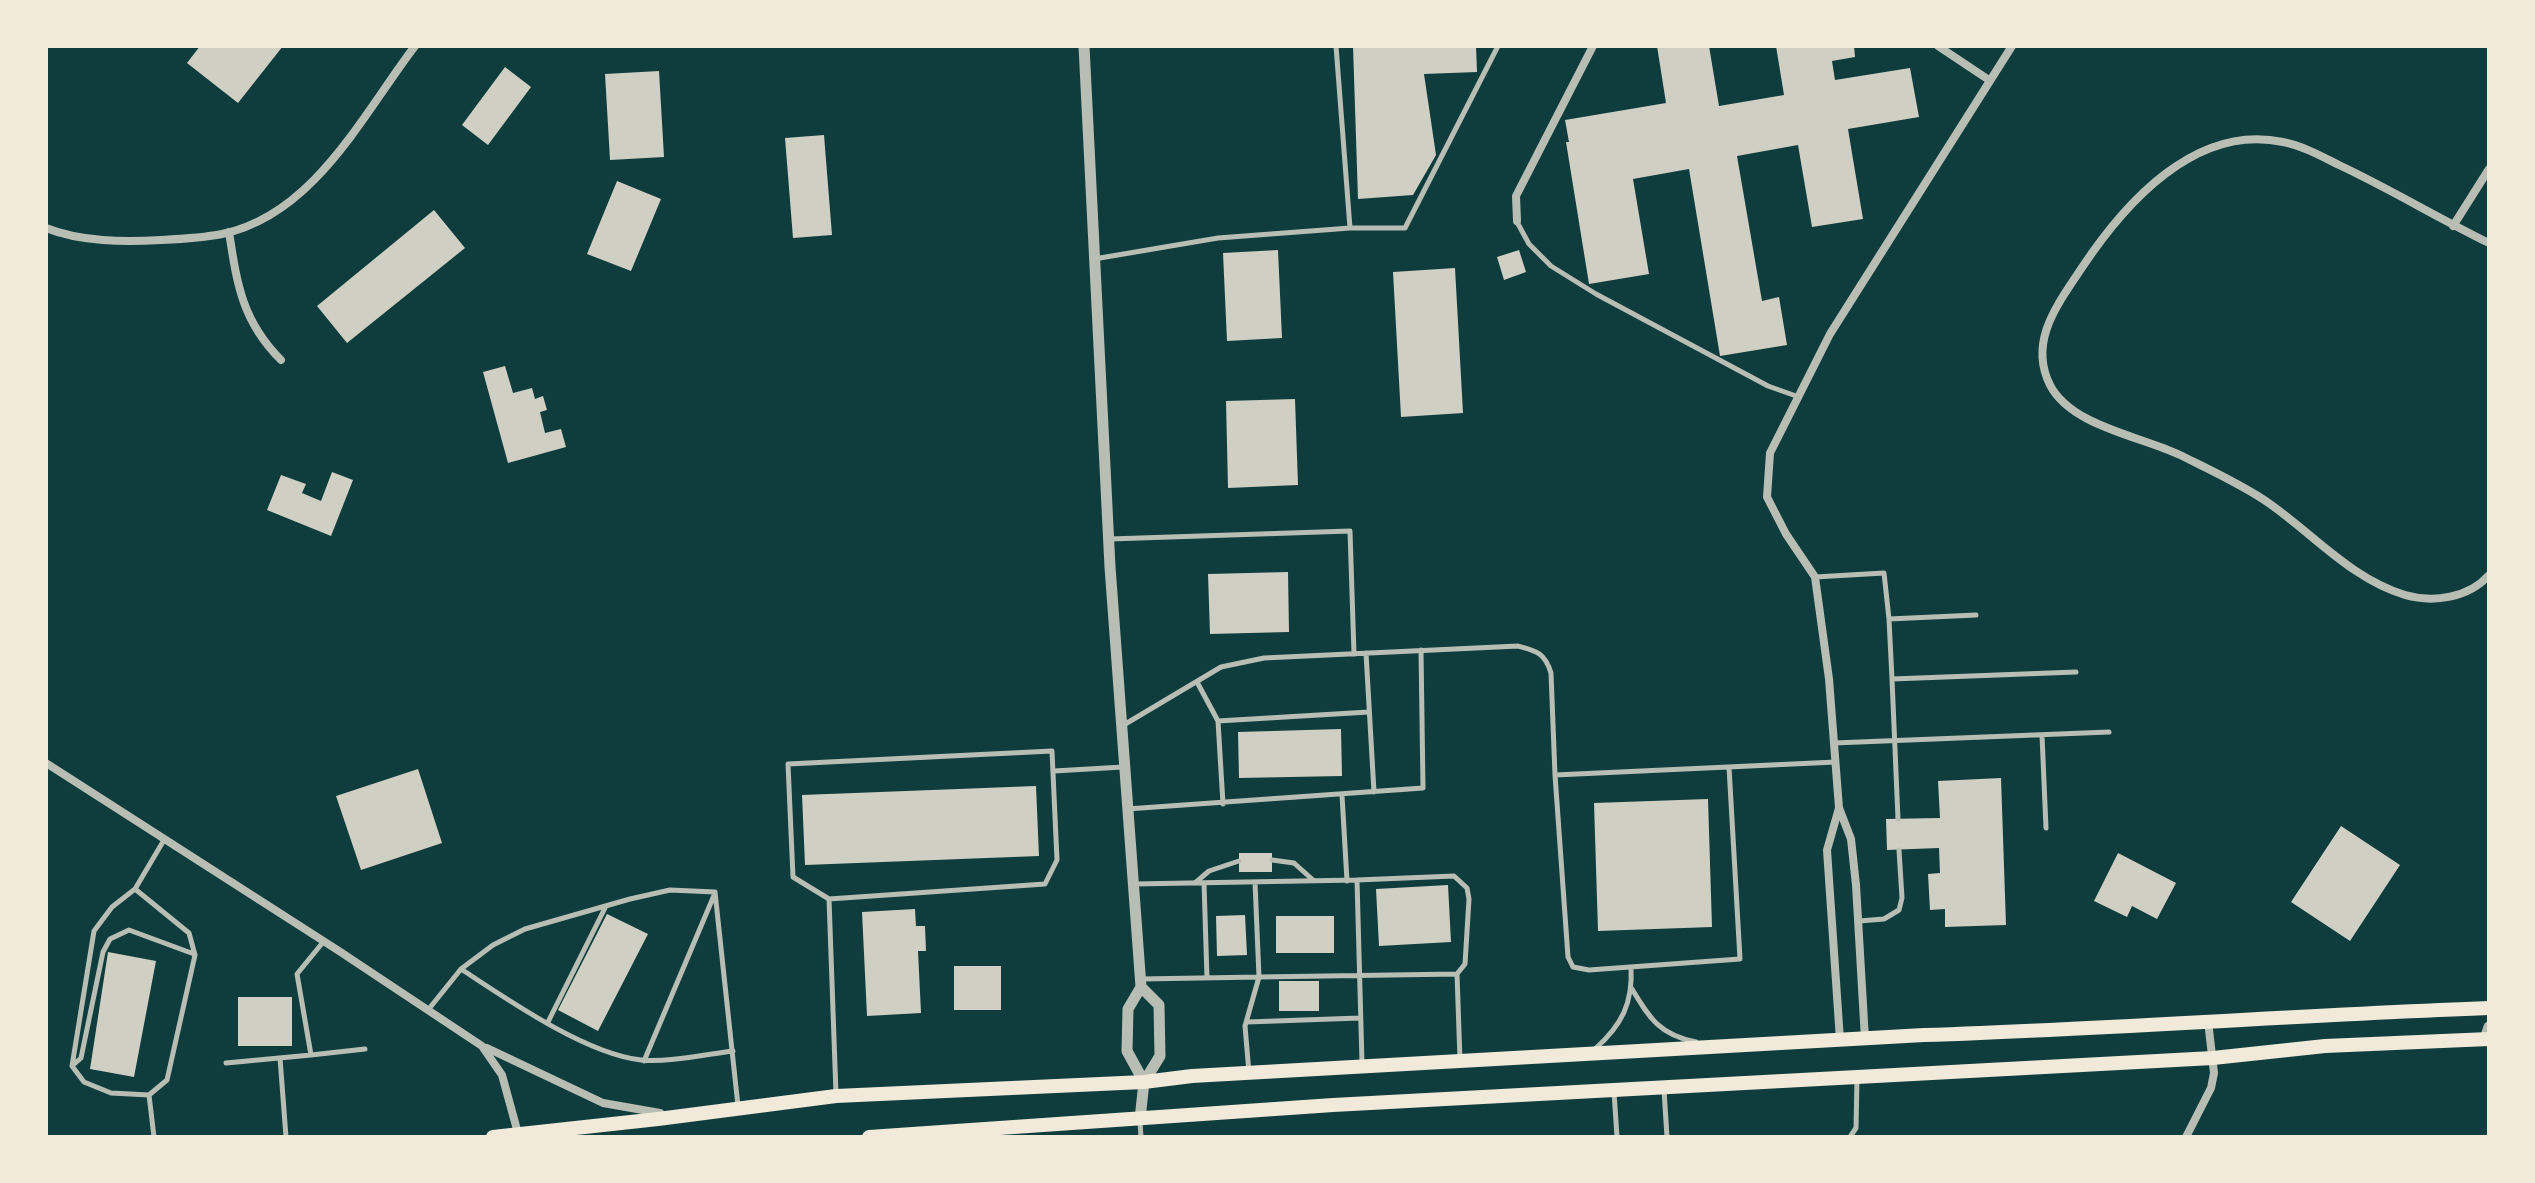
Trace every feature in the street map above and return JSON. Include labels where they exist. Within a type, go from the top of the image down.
[{"type":"main road","points":[[493,1137],[836,1096],[1144,1082],[2311,1014],[2489,1008]]},
{"type":"main road","points":[[869,1137],[1333,1105],[2213,1058],[2325,1046],[2488,1035]]},
{"type":"street","points":[[46,228],[95,238],[130,241],[174,239],[229,232],[278,209],[317,177],[415,46]]},
{"type":"street","points":[[1084,46],[1109,539],[1140,983],[1128,1009],[1127,1051],[1144,1082]]},
{"type":"street","points":[[1517,221],[1516,196],[1593,46]]},
{"type":"street","points":[[1938,46],[1989,80]]},
{"type":"street","points":[[1865,1039],[1851,839],[1839,808],[1829,679],[1815,577],[1786,534],[1767,497],[1770,453],[1830,334],[2012,46]]},
{"type":"street","points":[[2489,243],[2370,179],[2300,146],[2259,139],[2218,145],[2194,155],[2154,182],[2100,241],[2049,317],[2042,348],[2049,383],[2058,397],[2082,417],[2178,454],[2269,503],[2331,555],[2387,587],[2418,598],[2435,599],[2467,591],[2489,575]]},
{"type":"street","points":[[2453,226],[2489,169]]},
{"type":"street","points":[[229,232],[237,283],[246,311],[263,341],[281,360]]},
{"type":"street","points":[[46,763],[482,1046],[603,1103],[649,1113],[705,1113]]},
{"type":"street","points":[[1839,808],[1827,850],[1840,1040]]},
{"type":"street","points":[[1140,983],[1159,1005],[1160,1056],[1144,1082],[1140,1119]]},
{"type":"street","points":[[2186,1137],[2211,1088],[2213,1058],[2208,1021]]},
{"type":"street","points":[[482,1046],[502,1075],[518,1136]]},
{"type":"lane","points":[[1336,46],[1350,228]]},
{"type":"lane","points":[[1093,259],[1218,238],[1350,228],[1405,228],[1498,46]]},
{"type":"lane","points":[[1517,221],[1529,244],[1562,273],[1768,386],[1799,397]]},
{"type":"lane","points":[[1109,539],[1350,531],[1354,654]]},
{"type":"lane","points":[[1815,577],[1884,573],[1898,819]]},
{"type":"lane","points":[[1889,619],[1976,615]]},
{"type":"lane","points":[[1121,727],[1221,667],[1264,658],[1518,646],[1533,650],[1547,659],[1551,673],[1568,957],[1573,967],[1589,970],[1740,959],[1729,767]]},
{"type":"lane","points":[[1127,809],[1423,788],[1421,650]]},
{"type":"lane","points":[[1366,653],[1374,792]]},
{"type":"lane","points":[[1892,679],[2076,672]]},
{"type":"lane","points":[[1197,682],[1218,721],[1223,804]]},
{"type":"lane","points":[[1218,721],[1369,712]]},
{"type":"lane","points":[[1834,743],[2109,732]]},
{"type":"lane","points":[[2042,735],[2046,828]]},
{"type":"lane","points":[[1052,751],[1057,860],[1045,884],[829,899],[793,877],[788,764],[1052,751]]},
{"type":"lane","points":[[1555,775],[1836,762]]},
{"type":"lane","points":[[1054,771],[1124,767]]},
{"type":"lane","points":[[1342,795],[1347,881]]},
{"type":"lane","points":[[135,889],[189,933],[195,955],[167,1080],[149,1095],[111,1093],[84,1082],[72,1066],[94,931],[112,907],[135,889],[164,840]]},
{"type":"lane","points":[[1858,921],[1884,919],[1899,910],[1902,898],[1899,850]]},
{"type":"lane","points":[[1272,860],[1294,863],[1314,881]]},
{"type":"lane","points":[[1195,883],[1209,871],[1239,861]]},
{"type":"lane","points":[[1133,884],[1454,876],[1467,888],[1469,899],[1465,964],[1457,974],[1460,1063]]},
{"type":"lane","points":[[1357,880],[1362,1068]]},
{"type":"lane","points":[[1249,1074],[1247,1022],[1259,977],[1255,882]]},
{"type":"lane","points":[[1204,883],[1207,978]]},
{"type":"lane","points":[[428,1010],[461,969],[493,945],[525,929],[670,890],[715,892]]},
{"type":"lane","points":[[715,892],[738,1108]]},
{"type":"lane","points":[[644,1061],[715,892]]},
{"type":"lane","points":[[829,899],[836,1096]]},
{"type":"lane","points":[[548,1022],[607,906]]},
{"type":"lane","points":[[72,1066],[81,1058],[103,952],[110,939],[129,930],[195,955]]},
{"type":"lane","points":[[311,1055],[297,974],[324,941]]},
{"type":"lane","points":[[1588,1055],[1610,1036],[1623,1018],[1632,989],[1631,967]]},
{"type":"lane","points":[[461,969],[548,1022],[600,1049],[644,1061],[733,1051]]},
{"type":"lane","points":[[1140,983],[1207,978],[1457,974]]},
{"type":"lane","points":[[1632,989],[1661,1030],[1684,1040],[1718,1047]]},
{"type":"lane","points":[[1247,1022],[1360,1018]]},
{"type":"lane","points":[[226,1063],[365,1049]]},
{"type":"lane","points":[[280,1058],[286,1137]]},
{"type":"lane","points":[[1850,1137],[1856,1128],[1857,1077]]},
{"type":"lane","points":[[1664,1088],[1667,1137]]},
{"type":"lane","points":[[1614,1091],[1617,1137]]},
{"type":"lane","points":[[149,1095],[154,1137]]},
{"type":"lane","points":[[1140,1119],[1141,1137]]},
{"type":"building","points":[[200,46],[283,46],[238,103],[187,63]]},
{"type":"building","points":[[1353,46],[1476,46],[1477,72],[1424,74],[1436,155],[1413,195],[1358,199]]},
{"type":"building","points":[[1657,46],[1709,46],[1719,106],[1784,95],[1776,46],[1854,46],[1855,57],[1832,61],[1835,80],[1910,68],[1919,117],[1848,129],[1863,219],[1812,227],[1798,145],[1737,156],[1762,301],[1779,297],[1787,345],[1720,356],[1689,169],[1633,179],[1649,274],[1589,284],[1565,120],[1666,103]]},
{"type":"building","points":[[505,67],[531,87],[488,145],[462,125]]},
{"type":"building","points":[[659,71],[664,157],[610,160],[605,74]]},
{"type":"building","points":[[824,135],[832,235],[793,238],[785,138]]},
{"type":"building","points":[[617,181],[661,199],[631,271],[587,254]]},
{"type":"building","points":[[434,210],[465,248],[347,343],[317,306]]},
{"type":"building","points":[[1278,250],[1282,338],[1227,341],[1223,253]]},
{"type":"building","points":[[1519,250],[1526,272],[1504,280],[1497,257]]},
{"type":"building","points":[[1455,268],[1463,413],[1401,417],[1393,272]]},
{"type":"building","points":[[505,366],[513,393],[532,388],[535,399],[543,396],[547,410],[540,412],[545,433],[561,429],[566,447],[508,463],[483,372]]},
{"type":"building","points":[[1295,399],[1298,485],[1228,488],[1226,401]]},
{"type":"building","points":[[332,472],[353,480],[331,536],[267,510],[281,475],[306,484],[302,493],[321,501]]},
{"type":"building","points":[[1288,572],[1289,632],[1210,634],[1208,574]]},
{"type":"building","points":[[1341,729],[1342,776],[1239,778],[1238,732]]},
{"type":"building","points":[[418,769],[442,843],[361,870],[336,796]]},
{"type":"building","points":[[2001,778],[2006,925],[1945,927],[1945,909],[1930,910],[1928,874],[1940,873],[1939,848],[1887,850],[1886,819],[1940,818],[1938,781]]},
{"type":"building","points":[[1036,786],[1039,856],[805,865],[802,795]]},
{"type":"building","points":[[1708,799],[1712,927],[1598,931],[1594,803]]},
{"type":"building","points":[[2341,826],[2400,865],[2350,941],[2291,902]]},
{"type":"building","points":[[1239,853],[1272,853],[1272,872],[1239,872]]},
{"type":"building","points":[[2118,853],[2176,883],[2157,919],[2132,906],[2127,917],[2094,901]]},
{"type":"building","points":[[1448,885],[1451,942],[1379,946],[1376,889]]},
{"type":"building","points":[[915,909],[916,926],[925,926],[926,951],[918,951],[921,1013],[867,1016],[862,912]]},
{"type":"building","points":[[607,914],[648,934],[598,1031],[558,1010]]},
{"type":"building","points":[[1245,915],[1247,955],[1217,956],[1216,916]]},
{"type":"building","points":[[1276,916],[1334,916],[1334,953],[1276,953]]},
{"type":"building","points":[[108,952],[156,961],[134,1077],[90,1069]]},
{"type":"building","points":[[954,966],[1001,966],[1001,1010],[954,1010]]},
{"type":"building","points":[[1279,981],[1319,981],[1319,1011],[1279,1011]]},
{"type":"building","points":[[238,997],[292,997],[292,1046],[238,1046]]}]
